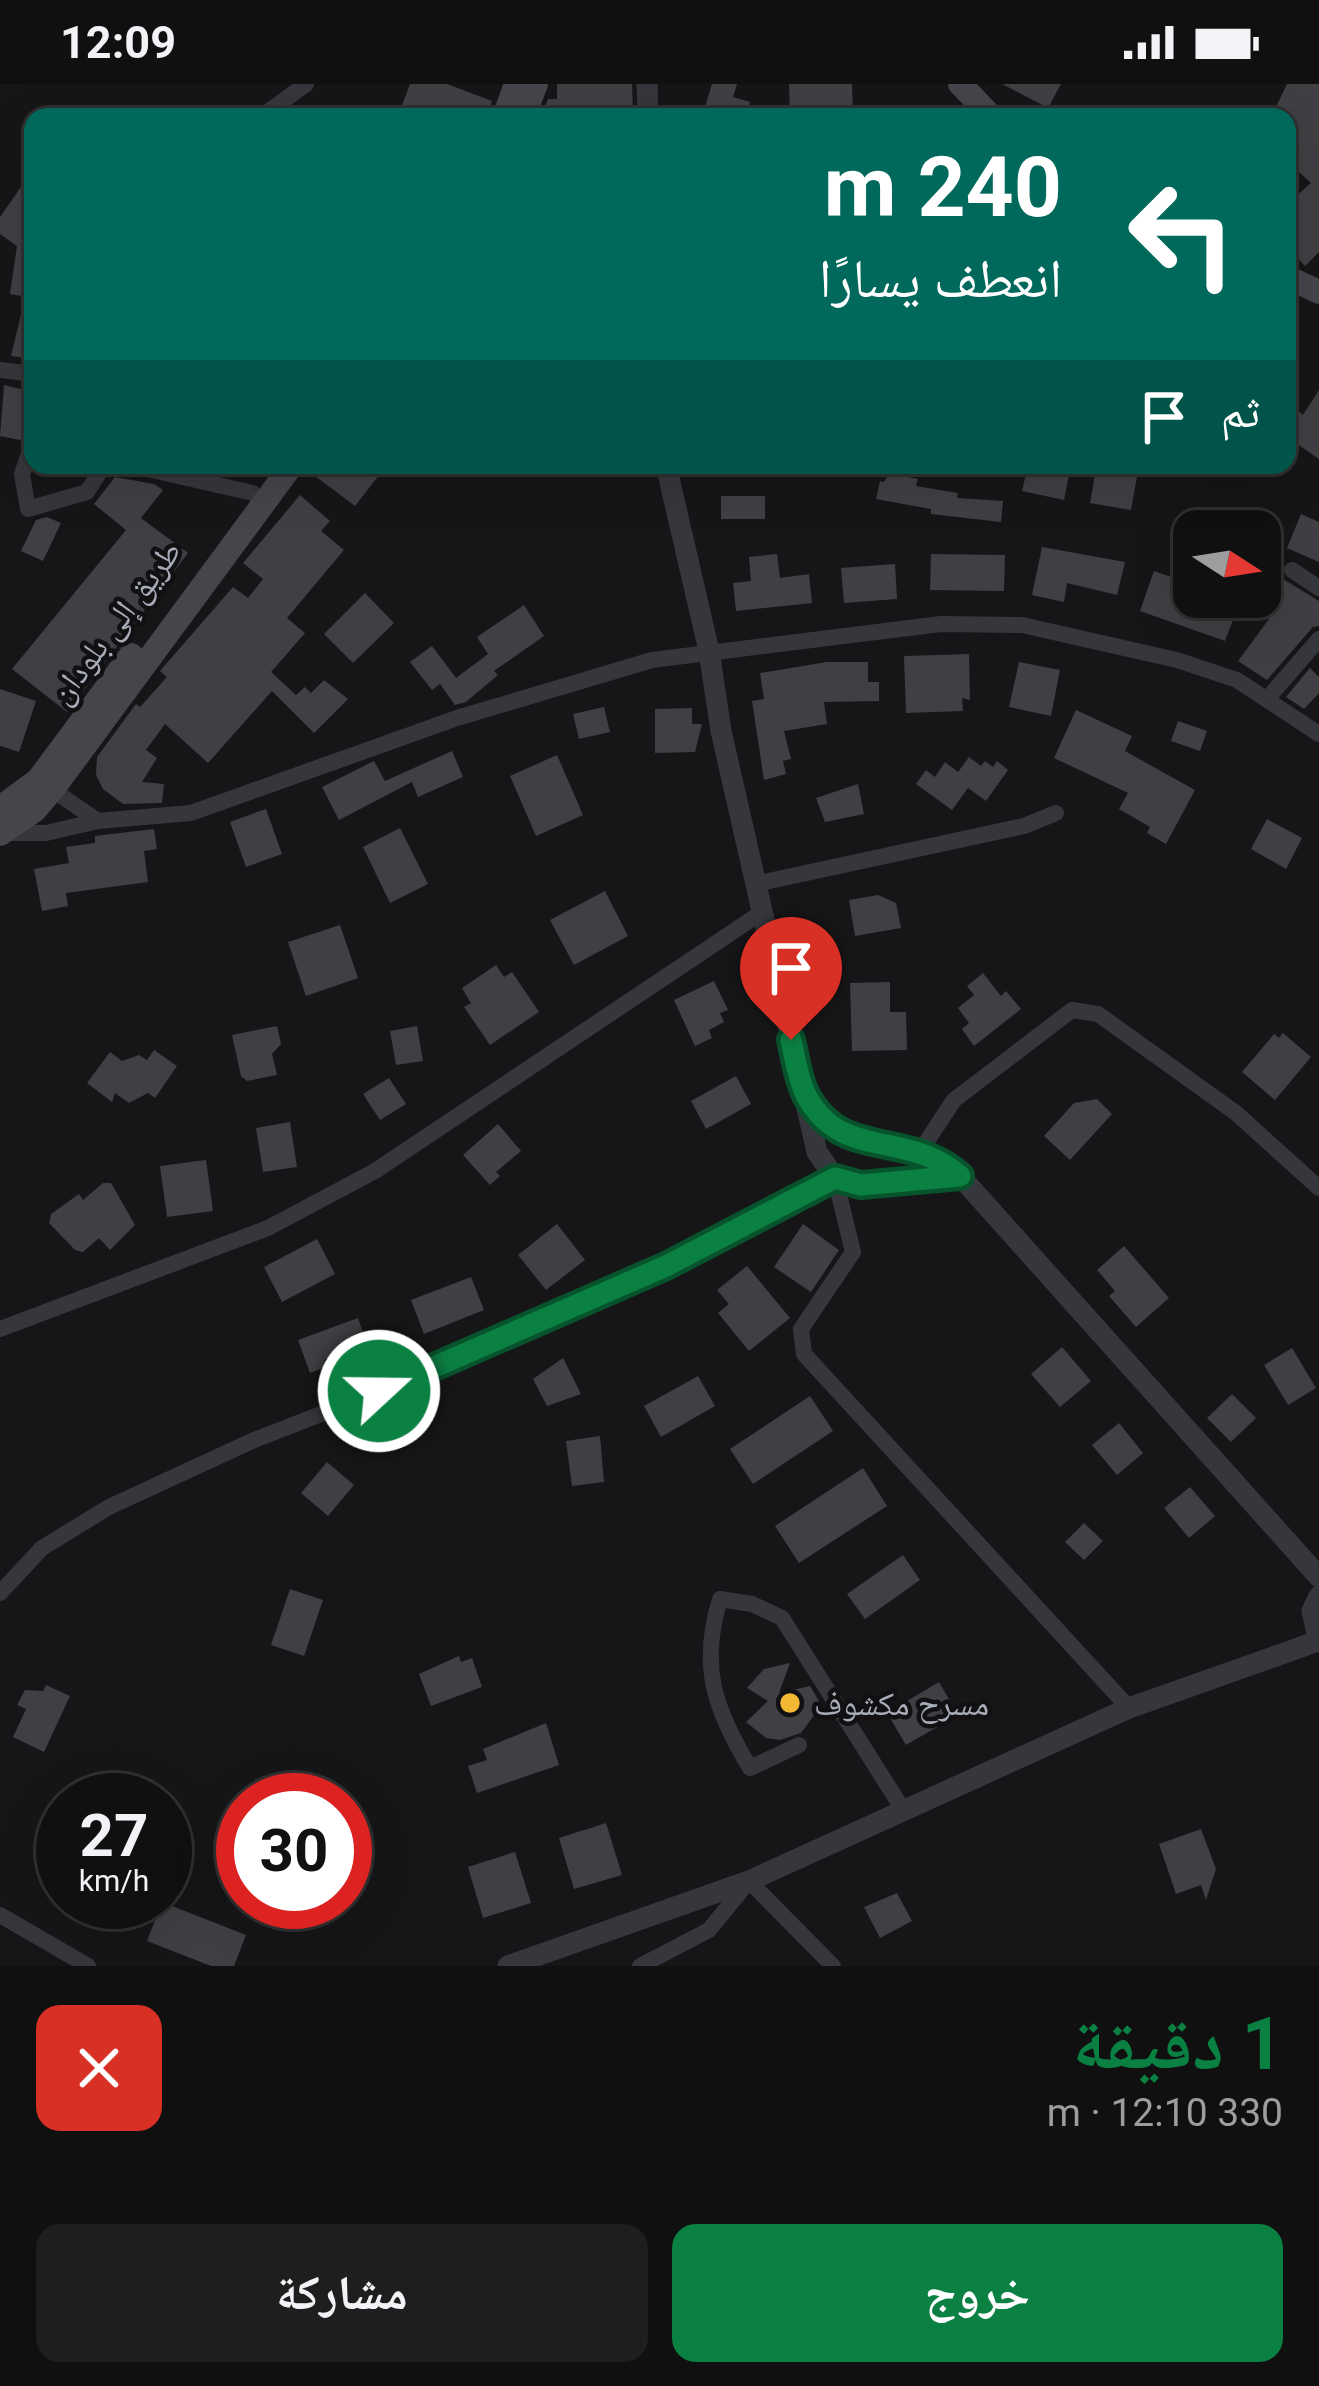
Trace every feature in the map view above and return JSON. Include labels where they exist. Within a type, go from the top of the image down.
[{"type":"main road","points":[[960,84],[983,108]]},
{"type":"main road","name":"طريق إلى بلودان","points":[[45,784],[266,474]]},
{"type":"main road","points":[[1,825],[45,784],[285,474]]},
{"type":"street","points":[[281,92],[306,84]]},
{"type":"street","points":[[24,468],[28,508],[87,492],[98,474]]},
{"type":"street","points":[[170,474],[253,493]]},
{"type":"street","points":[[668,474],[817,1152],[835,1178],[854,1252],[801,1329],[804,1354],[1129,1708]]},
{"type":"street","points":[[1292,570],[1319,588]]},
{"type":"street","points":[[1,825],[46,833],[98,821],[191,813],[457,718],[652,660],[941,624],[1022,625],[1177,660],[1237,680],[1319,734]]},
{"type":"street","points":[[1267,699],[1319,639]]},
{"type":"street","points":[[45,784],[98,821]]},
{"type":"street","points":[[755,884],[1024,826],[1056,813]]},
{"type":"street","points":[[0,1329],[268,1228],[375,1171],[761,913]]},
{"type":"street","points":[[921,1150],[954,1100],[1072,1010],[1098,1014],[1236,1113],[1319,1188]]},
{"type":"street","points":[[805,1094],[846,1138],[921,1150],[941,1158],[1319,1577]]},
{"type":"street","points":[[0,1593],[42,1548],[109,1507],[254,1440],[463,1359],[745,1229],[835,1178],[861,1185],[960,1176]]},
{"type":"street","points":[[508,1966],[749,1881],[1129,1708],[1318,1641],[1312,1611],[1319,1596]]},
{"type":"street","points":[[799,1744],[750,1768],[721,1720],[709,1665],[720,1599],[752,1604],[782,1618],[902,1808]]},
{"type":"street","points":[[640,1966],[709,1930],[749,1881]]},
{"type":"street","points":[[749,1881],[833,1966]]},
{"type":"street","points":[[0,1915],[88,1966]]},
{"type":"building","points":[[410,84],[447,84],[492,101],[490,108],[401,108]]},
{"type":"building","points":[[557,84],[632,84],[633,108],[544,108],[548,99],[557,99]]},
{"type":"building","points":[[712,84],[737,84],[733,97],[750,102],[748,108],[705,108]]},
{"type":"building","points":[[789,84],[852,84],[853,108],[790,108]]},
{"type":"building","points":[[1002,84],[1061,84],[1048,108]]},
{"type":"building","points":[[1287,84],[1319,84],[1319,252],[1305,266],[1296,256],[1296,196],[1311,183],[1296,169],[1296,108],[1275,108]]},
{"type":"building","points":[[24,185],[24,296],[10,294],[17,246],[0,234],[0,217]]},
{"type":"building","points":[[24,302],[24,358],[11,356]]},
{"type":"building","points":[[4,385],[24,390],[24,436],[20,440],[0,436]]},
{"type":"building","points":[[1319,390],[1319,459],[1296,443],[1296,412],[1303,415]]},
{"type":"building","points":[[312,474],[380,474],[355,506]]},
{"type":"building","points":[[894,474],[918,479],[916,486],[958,493],[957,498],[1003,501],[1001,522],[931,514],[931,509],[876,499],[880,481]]},
{"type":"building","points":[[1026,474],[1069,474],[1064,500],[1022,491]]},
{"type":"building","points":[[1137,474],[1131,510],[1090,503],[1095,475]]},
{"type":"building","points":[[115,477],[163,490],[141,518],[188,553],[67,712],[12,669],[126,530],[94,504]]},
{"type":"building","points":[[300,495],[330,521],[321,531],[344,550],[287,618],[305,633],[271,672],[296,695],[305,687],[311,693],[324,680],[348,699],[314,733],[272,691],[208,763],[165,724],[146,750],[157,758],[142,782],[164,784],[162,803],[123,804],[103,789],[96,775],[97,757],[136,704],[140,707],[167,677],[160,671],[233,587],[248,598],[263,579],[243,563]]},
{"type":"building","points":[[721,496],[765,496],[765,519],[721,519]]},
{"type":"building","points":[[1301,514],[1319,522],[1319,562],[1287,548]]},
{"type":"building","points":[[47,517],[61,523],[43,561],[21,551],[36,520]]},
{"type":"building","points":[[1042,547],[1125,562],[1117,595],[1067,583],[1064,602],[1032,595]]},
{"type":"building","points":[[777,554],[780,578],[809,574],[812,603],[736,611],[733,583],[751,581],[749,557]]},
{"type":"building","points":[[931,554],[1005,555],[1004,591],[930,590]]},
{"type":"building","points":[[895,564],[897,599],[844,603],[841,568]]},
{"type":"building","points":[[1154,571],[1173,578],[1173,618],[1234,618],[1225,641],[1140,611]]},
{"type":"building","points":[[1281,582],[1319,601],[1319,626],[1313,627],[1267,680],[1238,661],[1268,618],[1281,618]]},
{"type":"building","points":[[365,593],[394,623],[353,663],[324,634]]},
{"type":"building","points":[[524,605],[544,636],[494,671],[498,675],[466,702],[455,705],[440,684],[432,690],[410,662],[432,646],[456,678],[488,654],[477,637]]},
{"type":"building","points":[[969,654],[970,700],[962,698],[963,711],[906,713],[904,656]]},
{"type":"building","points":[[827,662],[868,662],[868,682],[879,682],[879,701],[824,702],[827,724],[784,731],[791,759],[783,761],[786,774],[764,780],[752,701],[764,699],[760,673]]},
{"type":"building","points":[[1019,662],[1060,670],[1051,716],[1009,707]]},
{"type":"building","points":[[1310,668],[1319,677],[1319,693],[1304,709],[1286,697]]},
{"type":"building","points":[[0,689],[36,701],[19,752],[0,746]]},
{"type":"building","points":[[604,707],[610,732],[579,739],[573,714]]},
{"type":"building","points":[[692,708],[692,724],[702,724],[695,752],[655,753],[655,709]]},
{"type":"building","points":[[1076,710],[1132,736],[1125,751],[1195,790],[1166,844],[1147,833],[1150,827],[1119,809],[1128,793],[1054,758]]},
{"type":"building","points":[[1178,721],[1207,731],[1200,751],[1171,741]]},
{"type":"building","points":[[452,751],[463,777],[418,797],[412,782],[339,820],[322,787],[374,761],[385,781]]},
{"type":"building","points":[[557,755],[583,815],[536,836],[510,776]]},
{"type":"building","points":[[969,757],[981,766],[985,761],[993,767],[997,761],[1008,770],[986,801],[968,788],[952,810],[916,784],[926,770],[935,777],[945,762],[958,772]]},
{"type":"building","points":[[858,784],[864,814],[825,822],[816,798]]},
{"type":"building","points":[[266,809],[282,854],[246,867],[230,822]]},
{"type":"building","points":[[1267,819],[1302,838],[1286,869],[1251,849]]},
{"type":"building","points":[[400,828],[428,884],[390,903],[363,847]]},
{"type":"building","points":[[154,829],[157,849],[144,851],[148,882],[66,893],[68,906],[42,911],[34,869],[69,863],[66,847],[95,843],[95,836]]},
{"type":"building","points":[[605,891],[628,936],[574,965],[550,920]]},
{"type":"building","points":[[878,895],[896,903],[901,928],[855,936],[849,900]]},
{"type":"building","points":[[340,925],[358,978],[306,996],[288,942]]},
{"type":"building","points":[[496,965],[504,977],[512,972],[539,1012],[490,1045],[464,1007],[471,1003],[462,988]]},
{"type":"building","points":[[983,973],[1001,996],[1006,991],[1021,1009],[974,1046],[962,1029],[969,1023],[958,1008],[974,995],[967,986]]},
{"type":"building","points":[[714,981],[728,1010],[720,1013],[724,1022],[709,1030],[712,1038],[695,1046],[674,1000]]},
{"type":"building","points":[[890,982],[890,1012],[906,1012],[907,1050],[852,1051],[850,983]]},
{"type":"building","points":[[277,1026],[281,1044],[272,1054],[277,1075],[247,1081],[241,1076],[232,1035]]},
{"type":"building","points":[[417,1026],[423,1061],[396,1065],[390,1031]]},
{"type":"building","points":[[1283,1033],[1311,1057],[1275,1100],[1242,1072],[1274,1034],[1279,1038]]},
{"type":"building","points":[[154,1050],[177,1066],[155,1098],[148,1093],[129,1103],[115,1093],[112,1102],[87,1083],[110,1052],[122,1061],[139,1055],[147,1060]]},
{"type":"building","points":[[736,1076],[751,1104],[706,1129],[691,1101]]},
{"type":"building","points":[[389,1078],[406,1104],[380,1120],[363,1094]]},
{"type":"building","points":[[1097,1099],[1112,1114],[1070,1160],[1044,1136],[1074,1103]]},
{"type":"building","points":[[290,1122],[297,1167],[263,1172],[256,1128]]},
{"type":"building","points":[[498,1124],[521,1151],[496,1172],[500,1176],[490,1185],[463,1155]]},
{"type":"building","points":[[206,1160],[213,1211],[167,1217],[160,1166]]},
{"type":"building","points":[[103,1183],[111,1183],[135,1225],[110,1250],[99,1238],[83,1252],[75,1250],[49,1223],[51,1214],[79,1194],[83,1200]]},
{"type":"building","points":[[557,1224],[585,1260],[546,1290],[518,1255]]},
{"type":"building","points":[[803,1224],[839,1250],[811,1292],[774,1267]]},
{"type":"building","points":[[317,1239],[335,1274],[282,1302],[264,1267]]},
{"type":"building","points":[[1124,1246],[1169,1298],[1136,1327],[1109,1296],[1115,1291],[1097,1270]]},
{"type":"building","points":[[747,1266],[790,1318],[749,1351],[718,1313],[729,1304],[717,1290]]},
{"type":"building","points":[[471,1277],[484,1310],[424,1334],[411,1300]]},
{"type":"building","points":[[358,1318],[367,1344],[324,1360],[326,1367],[310,1373],[298,1340]]},
{"type":"building","points":[[1062,1347],[1091,1381],[1060,1407],[1031,1374]]},
{"type":"building","points":[[1292,1348],[1316,1388],[1288,1405],[1264,1365]]},
{"type":"building","points":[[563,1358],[581,1394],[547,1406],[533,1379]]},
{"type":"building","points":[[698,1376],[715,1406],[661,1437],[644,1406]]},
{"type":"building","points":[[1232,1394],[1256,1418],[1231,1442],[1207,1418]]},
{"type":"building","points":[[810,1396],[833,1431],[753,1484],[730,1449]]},
{"type":"building","points":[[1119,1423],[1143,1453],[1117,1475],[1092,1445]]},
{"type":"building","points":[[600,1436],[604,1482],[572,1486],[566,1441]]},
{"type":"building","points":[[327,1462],[354,1485],[328,1516],[301,1493]]},
{"type":"building","points":[[863,1468],[887,1506],[799,1563],[775,1526]]},
{"type":"building","points":[[1190,1487],[1215,1516],[1189,1538],[1164,1508]]},
{"type":"building","points":[[1084,1523],[1103,1541],[1084,1560],[1065,1542]]},
{"type":"building","points":[[903,1555],[920,1580],[865,1619],[847,1594]]},
{"type":"building","points":[[290,1589],[323,1600],[304,1656],[271,1645]]},
{"type":"building","points":[[459,1656],[461,1662],[472,1658],[482,1687],[431,1706],[419,1674]]},
{"type":"building","name":"مسرح مكشوف","points":[[790,1663],[779,1693],[810,1686],[819,1701],[818,1710],[801,1733],[780,1740],[766,1738],[746,1722],[768,1701],[747,1688],[764,1669]]},
{"type":"building","points":[[939,1682],[958,1715],[906,1745],[887,1713]]},
{"type":"building","points":[[46,1685],[70,1696],[44,1752],[13,1737],[26,1709],[17,1705],[25,1690],[43,1691]]},
{"type":"building","points":[[546,1723],[559,1765],[477,1793],[468,1766],[487,1760],[483,1749]]},
{"type":"building","points":[[606,1823],[622,1875],[574,1889],[559,1838]]},
{"type":"building","points":[[1201,1829],[1216,1869],[1206,1900],[1201,1885],[1176,1894],[1159,1844]]},
{"type":"building","points":[[515,1852],[531,1903],[483,1918],[468,1867]]},
{"type":"building","points":[[897,1893],[912,1921],[880,1938],[864,1907]]},
{"type":"building","points":[[192,1914],[216,1923],[216,1929],[246,1935],[234,1966],[211,1966],[147,1941],[152,1929],[192,1929]]},
{"type":"place","name":"مسرح مكشوف","points":[[790,1703]]},
{"type":"route","points":[[379,1391],[463,1359],[666,1266],[745,1229],[835,1178],[861,1185],[960,1176],[941,1158],[921,1150],[846,1138],[805,1094],[791,1040]]}]
